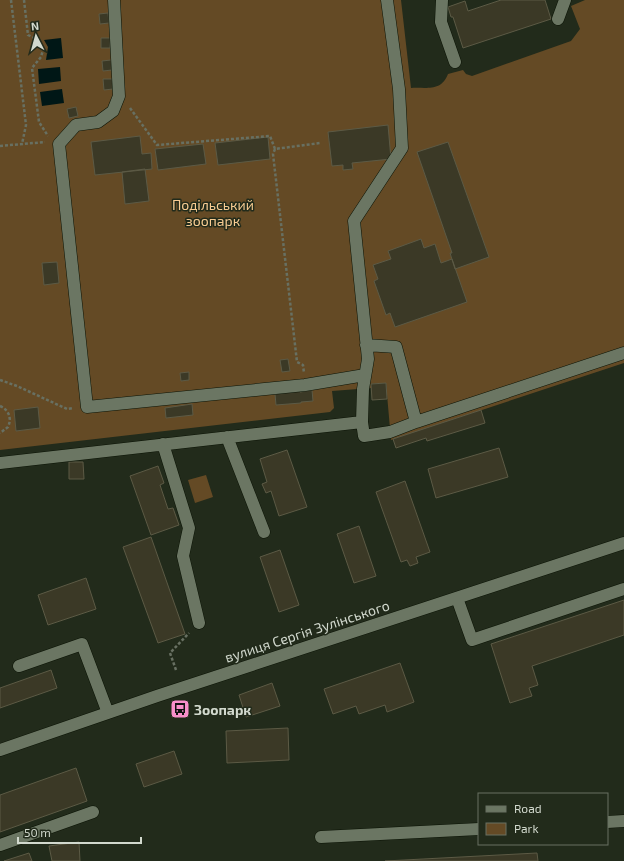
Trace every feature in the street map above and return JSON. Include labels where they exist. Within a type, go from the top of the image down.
[{"type":"street","points":[[114,0],[119,96],[113,111],[98,122],[76,125],[59,144],[88,407],[305,385],[365,375]]},
{"type":"street","points":[[387,0],[399,89],[402,148],[354,221],[368,359],[363,389],[362,422],[364,436],[390,432],[416,422],[624,354]]},
{"type":"street","points":[[442,0],[441,22],[455,62]]},
{"type":"street","points":[[558,19],[565,0]]},
{"type":"street","points":[[366,345],[396,346],[416,422]]},
{"type":"street","points":[[0,463],[362,422]]},
{"type":"street","points":[[227,437],[264,532]]},
{"type":"street","points":[[164,444],[189,528],[183,556],[199,623]]},
{"type":"street","name":"вулиця Сергія Зулінського","points":[[0,750],[108,712],[624,543]]},
{"type":"street","points":[[457,598],[472,640],[624,589]]},
{"type":"street","points":[[19,666],[82,644],[108,712]]},
{"type":"street","points":[[0,845],[93,812]]},
{"type":"street","points":[[608,822],[624,821]]},
{"type":"street","points":[[321,837],[478,829]]},
{"type":"path","points":[[11,0],[26,125],[22,144]]},
{"type":"path","points":[[0,146],[51,142],[39,122],[32,68],[42,57],[43,50],[38,40],[28,35],[24,0]]},
{"type":"path","points":[[116,103],[130,107],[157,144],[270,136],[275,149],[273,154],[297,362],[303,366],[305,385]]},
{"type":"path","points":[[275,149],[320,143]]},
{"type":"path","points":[[0,380],[17,386],[66,409],[88,407]]},
{"type":"path","points":[[0,406],[6,409],[10,417],[8,427],[5,431],[0,433]]},
{"type":"path","points":[[176,670],[170,652],[199,623]]},
{"type":"green space","name":"Подільський зоопарк","points":[[0,0],[401,0],[411,88],[428,88],[442,84],[448,74],[463,70],[466,74],[472,76],[571,41],[580,29],[571,6],[585,0],[624,0],[624,363],[391,440],[386,383],[371,384],[371,388],[332,391],[334,408],[330,412],[0,450]]},
{"type":"green space","points":[[206,475],[213,497],[195,503],[188,480]]},
{"type":"shaded area","points":[[61,38],[63,58],[46,60],[48,47],[44,40]]},
{"type":"shaded area","points":[[60,67],[61,81],[39,84],[38,69]]},
{"type":"shaded area","points":[[62,89],[64,103],[42,106],[40,92]]},
{"type":"building","points":[[501,0],[545,0],[551,19],[463,48],[453,17],[451,17],[448,7],[465,1],[468,11]]},
{"type":"building","points":[[108,13],[109,23],[100,24],[99,14]]},
{"type":"building","points":[[101,38],[110,38],[110,48],[101,48]]},
{"type":"building","points":[[111,60],[112,70],[103,71],[102,61]]},
{"type":"building","points":[[103,79],[112,79],[113,89],[104,90]]},
{"type":"building","points":[[76,107],[78,116],[69,118],[67,109]]},
{"type":"building","points":[[388,125],[391,159],[352,163],[353,169],[343,170],[343,165],[332,166],[328,132]]},
{"type":"building","points":[[140,136],[142,154],[151,153],[152,169],[95,175],[91,142]]},
{"type":"building","points":[[268,137],[270,159],[218,165],[215,143]]},
{"type":"building","points":[[448,142],[489,257],[455,269],[450,253],[452,253],[417,152]]},
{"type":"building","points":[[203,144],[206,164],[158,170],[155,149]]},
{"type":"building","points":[[145,169],[149,201],[125,204],[122,172]]},
{"type":"building","points":[[421,239],[424,248],[435,244],[441,263],[452,259],[467,302],[395,327],[390,313],[386,315],[374,281],[378,279],[373,265],[391,259],[388,251]]},
{"type":"building","points":[[57,262],[59,283],[44,285],[42,263]]},
{"type":"building","points":[[288,359],[290,371],[282,372],[280,360]]},
{"type":"building","points":[[189,372],[189,380],[181,381],[180,373]]},
{"type":"building","points":[[386,383],[387,399],[372,400],[371,384]]},
{"type":"building","points":[[299,390],[300,392],[312,390],[313,401],[276,405],[275,394]]},
{"type":"building","points":[[192,404],[193,415],[166,418],[165,408]]},
{"type":"building","points":[[38,407],[40,428],[16,431],[14,410]]},
{"type":"building","points":[[481,410],[485,423],[427,441],[426,438],[396,448],[393,439]]},
{"type":"building","points":[[499,448],[508,477],[436,498],[428,469]]},
{"type":"building","points":[[287,450],[307,507],[279,516],[271,491],[266,493],[262,484],[267,482],[260,459]]},
{"type":"building","points":[[69,462],[83,462],[84,479],[69,479]]},
{"type":"building","points":[[158,466],[164,483],[160,485],[168,509],[173,508],[179,525],[151,535],[130,476]]},
{"type":"building","points":[[405,481],[430,552],[416,557],[418,563],[410,566],[407,560],[401,562],[376,492]]},
{"type":"building","points":[[359,526],[376,576],[354,583],[337,534]]},
{"type":"building","points":[[151,537],[185,634],[158,643],[123,547]]},
{"type":"building","points":[[280,550],[299,605],[279,612],[260,557]]},
{"type":"building","points":[[86,578],[96,609],[48,625],[38,595]]},
{"type":"building","points":[[624,600],[624,635],[532,666],[538,685],[529,688],[532,696],[510,703],[491,644]]},
{"type":"building","points":[[400,663],[414,702],[387,712],[385,705],[359,714],[356,706],[333,714],[324,689]]},
{"type":"building","points":[[51,670],[57,688],[0,708],[0,688]]},
{"type":"building","points":[[272,683],[280,706],[246,717],[239,695]]},
{"type":"building","points":[[288,728],[289,760],[227,763],[226,731]]},
{"type":"building","points":[[174,751],[182,774],[144,787],[136,764]]},
{"type":"building","points":[[76,768],[87,801],[0,832],[0,795]]},
{"type":"building","points":[[79,842],[80,861],[52,861],[49,846]]},
{"type":"building","points":[[29,853],[32,861],[4,861]]},
{"type":"building","points":[[537,853],[538,861],[385,861]]},
{"type":"place","name":"Зоопарк","points":[[180,709]]}]
